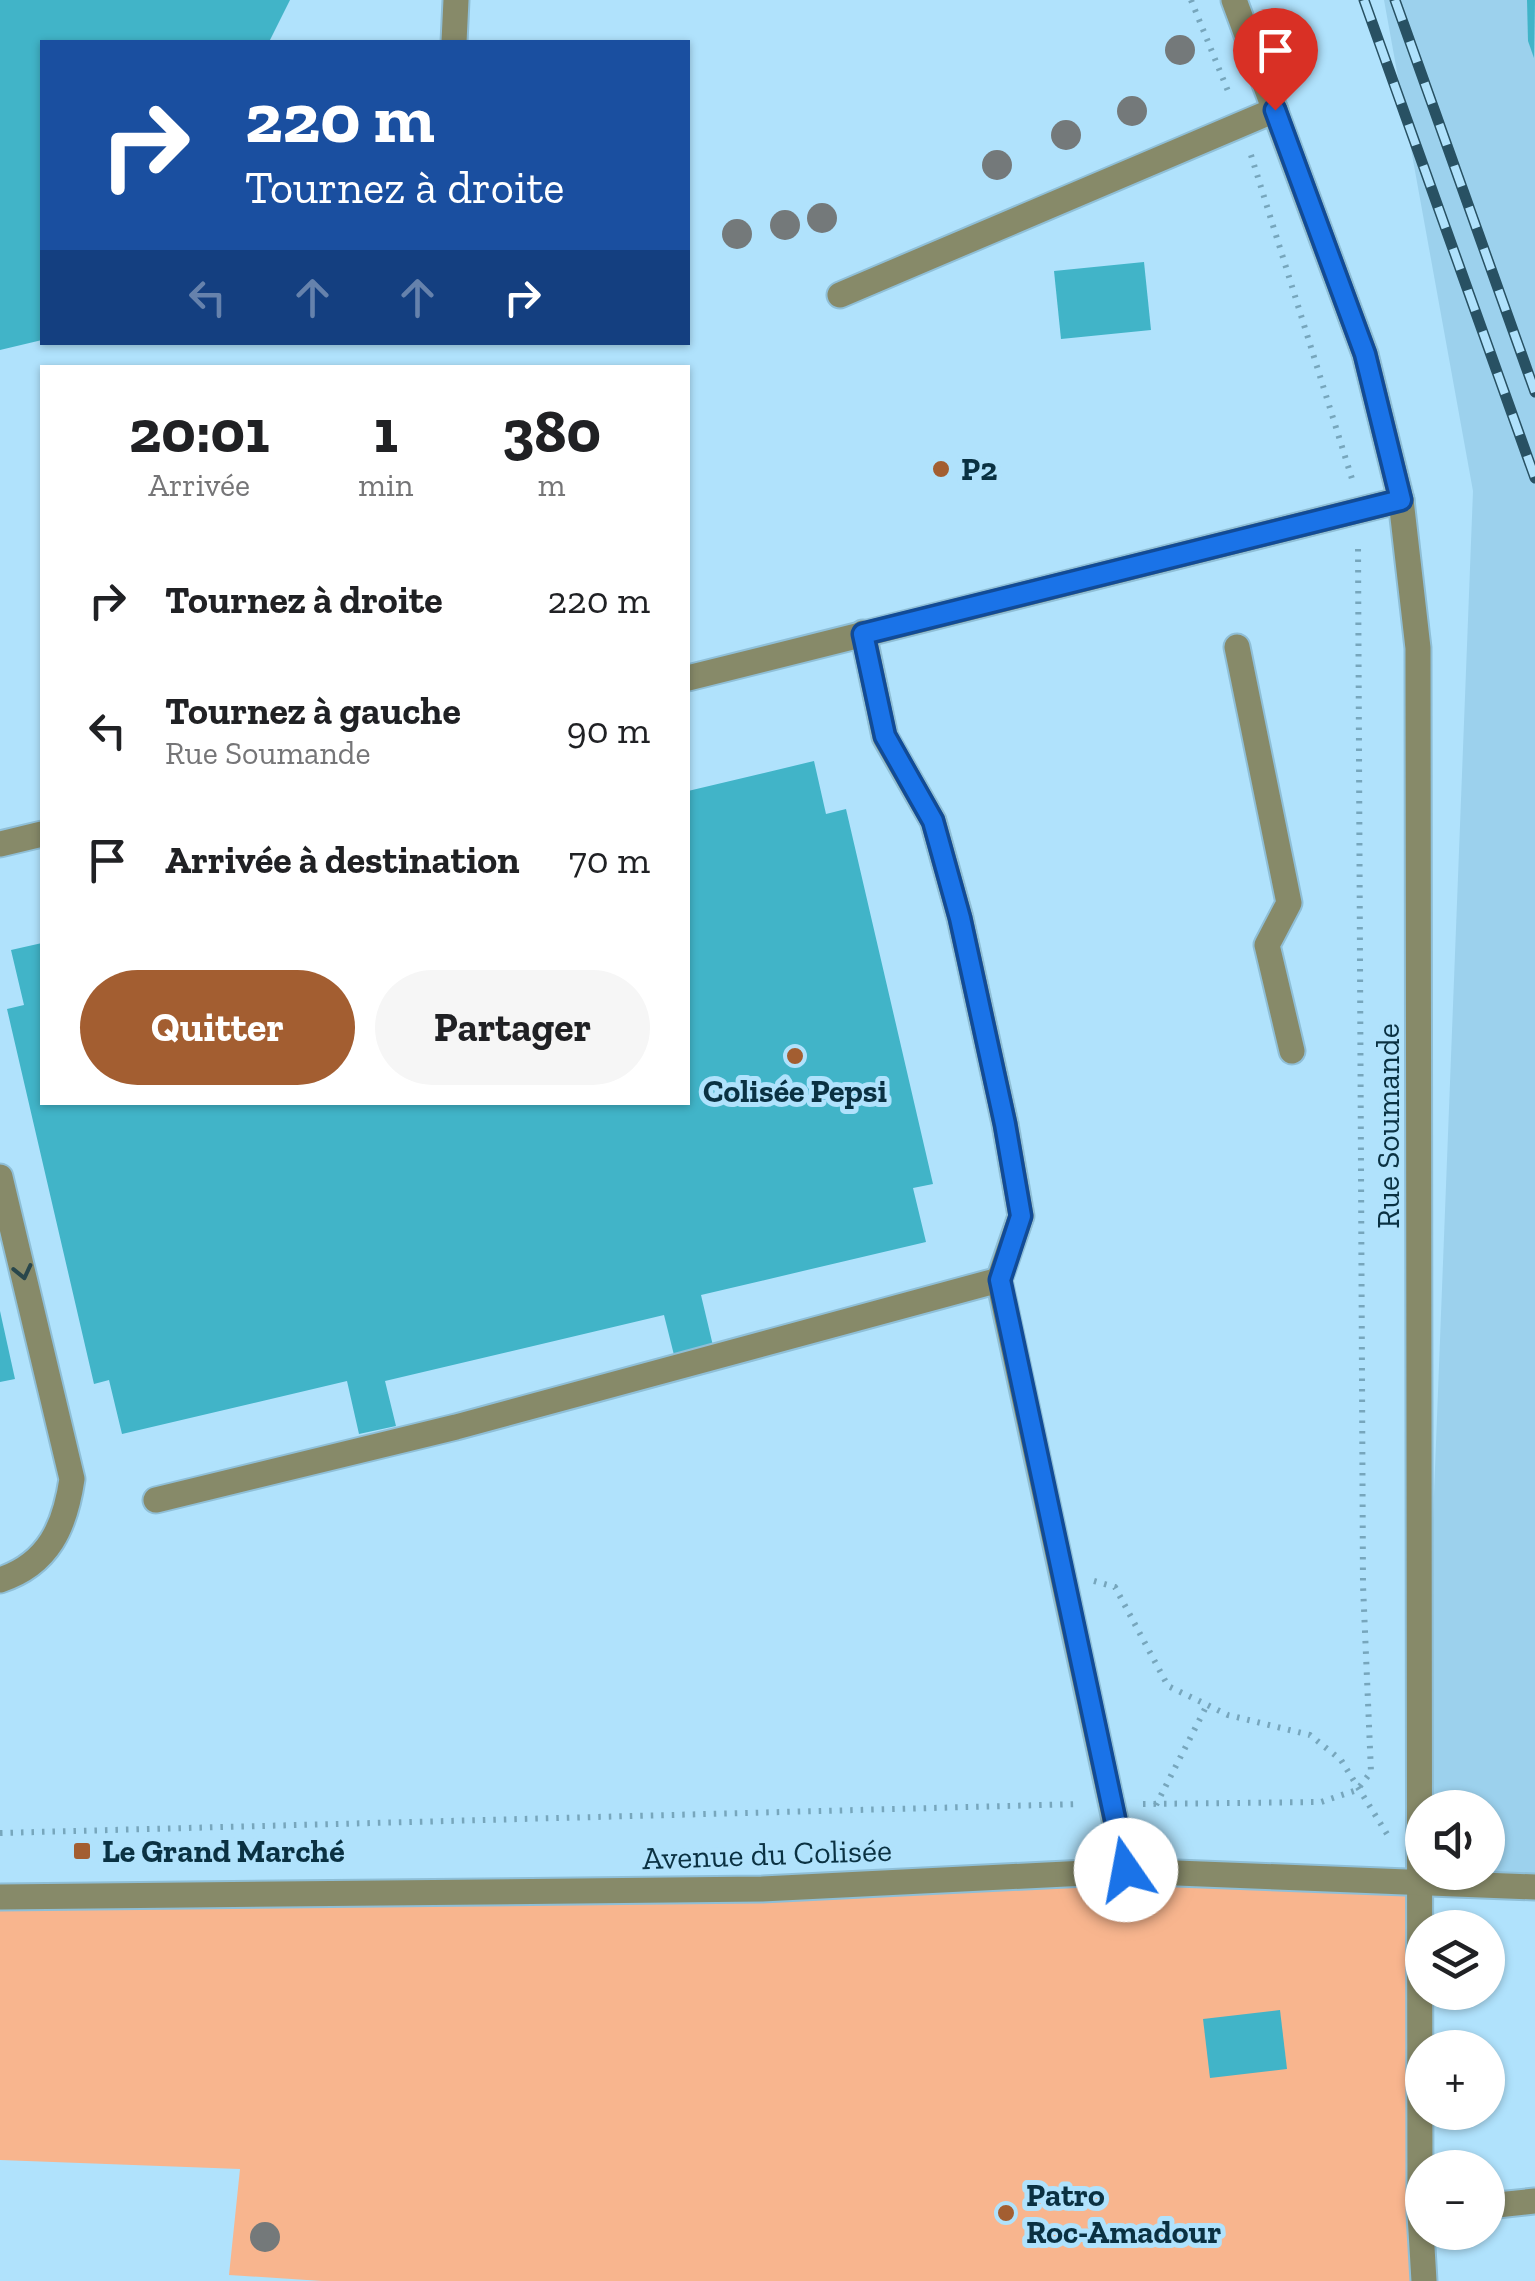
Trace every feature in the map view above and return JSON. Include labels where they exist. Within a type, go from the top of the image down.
[{"type":"street","points":[[454,40],[456,0]]},
{"type":"street","name":"Rue Soumande","points":[[1234,0],[1365,354],[1401,500],[1418,648],[1419,1790]]},
{"type":"street","points":[[840,296],[1275,110]]},
{"type":"street","points":[[690,677],[1401,500]]},
{"type":"street","points":[[863,634],[885,736],[933,821],[960,918],[1005,1124],[1021,1216],[1000,1280],[1126,1870]]},
{"type":"street","points":[[1237,647],[1290,903],[1267,944],[1292,1051]]},
{"type":"street","points":[[0,844],[40,834]]},
{"type":"street","points":[[0,1177],[72,1479],[66,1520],[45,1552],[0,1580]]},
{"type":"street","points":[[156,1500],[456,1427],[1000,1280]]},
{"type":"street","name":"Avenue du Colisée","points":[[0,1898],[762,1889],[1126,1870],[1405,1880]]},
{"type":"street","name":"Avenue du Colisée","points":[[1505,1885],[1535,1887]]},
{"type":"street","name":"Rue Soumande","points":[[1419,1890],[1421,2150]]},
{"type":"street","points":[[1505,2204],[1535,2201]]},
{"type":"street","name":"Rue Soumande","points":[[1423,2250],[1424,2281]]},
{"type":"path","points":[[1062,1574],[1115,1587],[1168,1686],[1228,1715],[1310,1736],[1341,1760],[1357,1790]]},
{"type":"path","points":[[1156,1805],[1207,1705]]},
{"type":"shaded area","points":[[1384,0],[1535,0],[1535,1887],[1505,1885],[1505,1790],[1422,1790],[1473,491]]},
{"type":"shaded area","points":[[1126,1871],[1405,1880],[1405,1890],[1419,1890],[1419,1910],[1405,1910],[1405,2010],[1420,2010],[1420,2030],[1405,2030],[1405,2130],[1421,2130],[1421,2150],[1405,2150],[1405,2250],[1422,2250],[1422,2281],[322,2281],[229,2275],[240,2169],[0,2160],[0,1897]]},
{"type":"building","points":[[0,0],[290,0],[270,40],[40,40],[40,340],[0,350]]},
{"type":"building","points":[[1527,0],[1535,0],[1534,58],[1528,41]]},
{"type":"building","points":[[1144,262],[1151,330],[1061,339],[1054,271]]},
{"type":"building","name":"Colisée Pepsi","points":[[814,761],[826,814],[846,809],[933,1184],[913,1188],[926,1242],[701,1295],[714,1350],[675,1359],[664,1315],[385,1381],[396,1426],[359,1434],[347,1381],[122,1434],[109,1380],[94,1384],[7,1009],[24,1005],[11,950],[40,943],[40,1105],[690,1105],[690,791]]},
{"type":"building","points":[[0,1311],[15,1379],[0,1382]]},
{"type":"building","points":[[1280,2010],[1287,2069],[1210,2078],[1203,2019]]},
{"type":"railway","points":[[1364,0],[1535,478]]},
{"type":"railway","points":[[1395,0],[1535,392]]},
{"type":"place","name":"P2","points":[[941,469]]},
{"type":"place","name":"Colisée Pepsi","points":[[795,1056]]},
{"type":"place","name":"Le Grand Marché","points":[[82,1851]]},
{"type":"place","name":"Patro Roc-Amadour","points":[[1006,2213]]},
{"type":"route","points":[[1126,1870],[1000,1280],[1021,1216],[1005,1124],[960,918],[933,821],[885,736],[863,634],[1014,593],[1401,500],[1365,354],[1275,110]]}]
